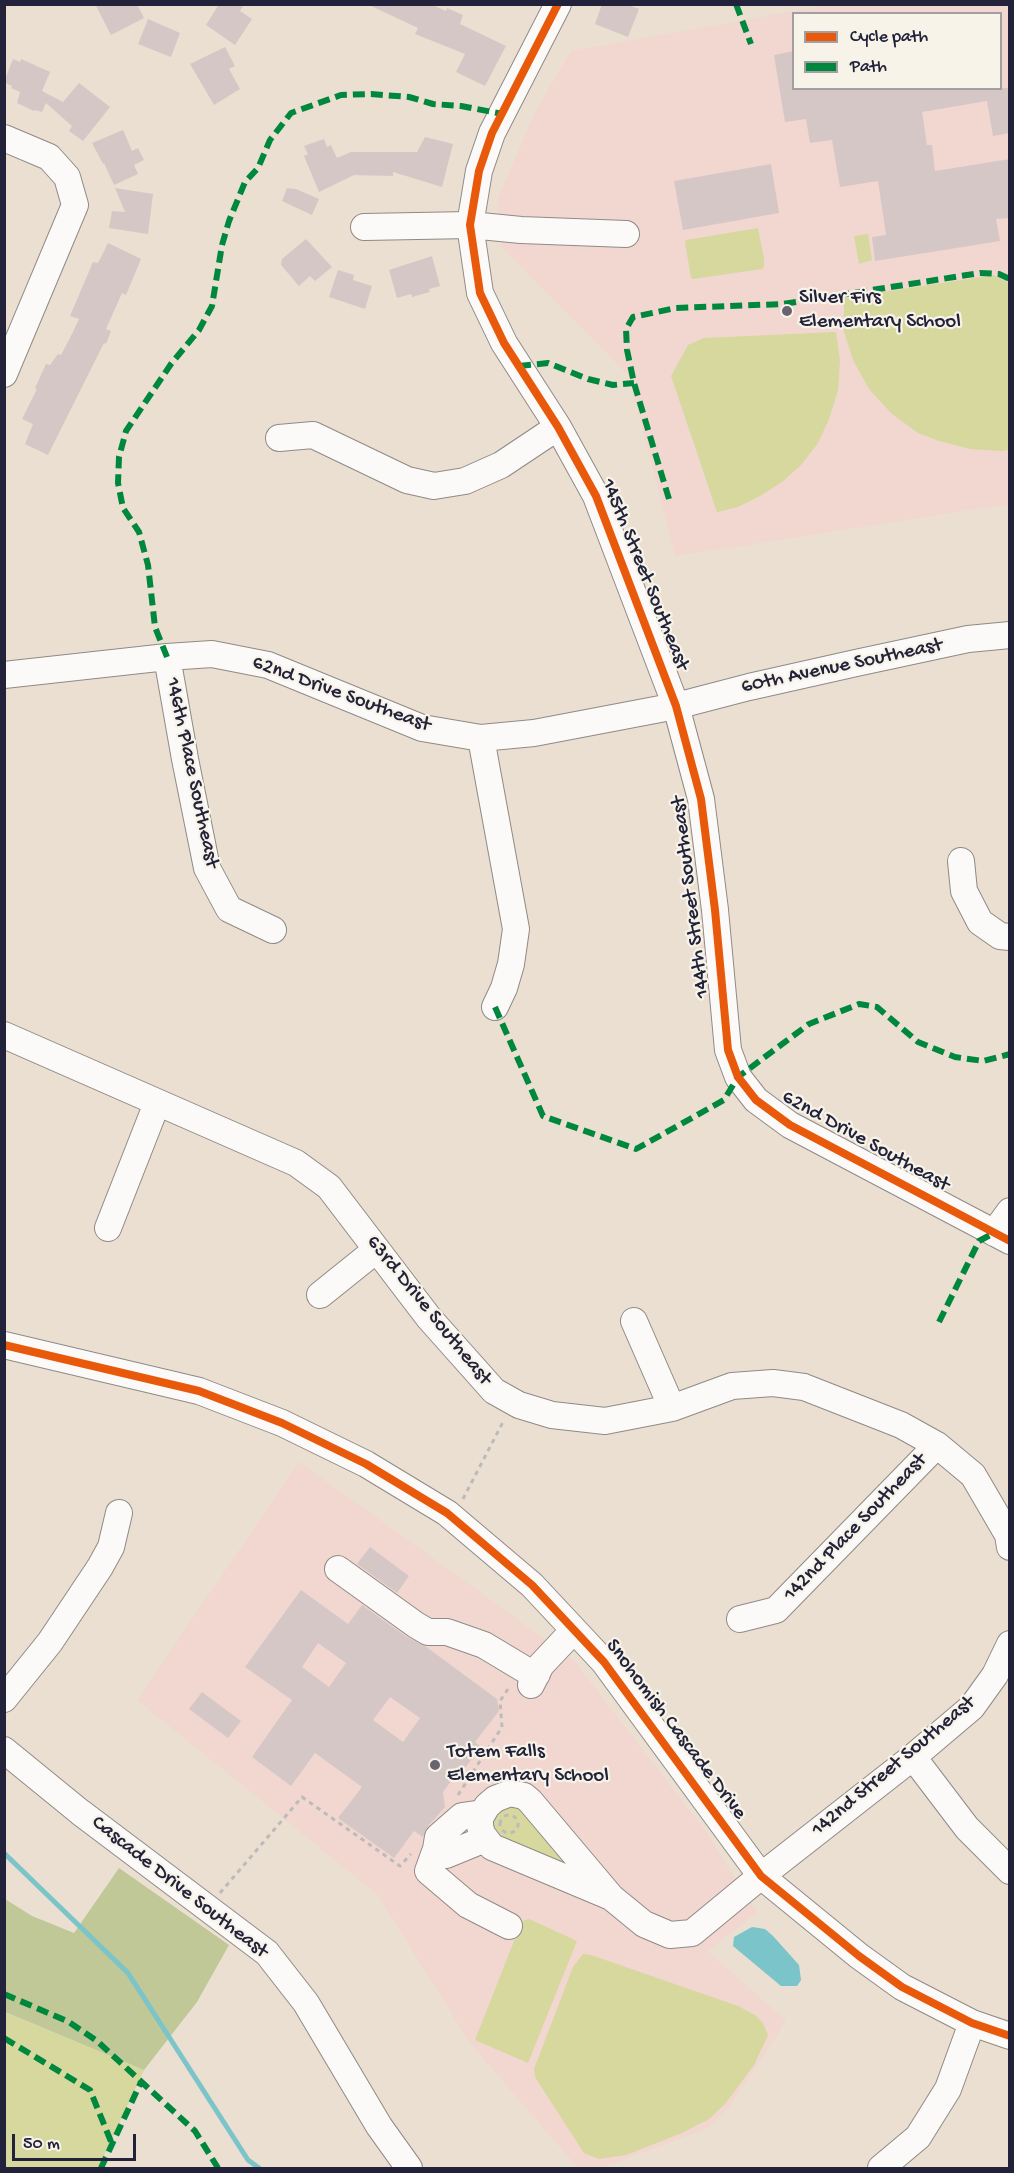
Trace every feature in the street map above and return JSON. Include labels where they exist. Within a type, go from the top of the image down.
[{"type":"street","points":[[279,438],[313,435],[407,480],[434,486],[465,480],[501,465],[558,427],[504,344],[480,293],[470,225],[477,180],[492,133],[549,7]]},
{"type":"street","points":[[4,138],[49,158],[68,177],[75,205],[4,374]]},
{"type":"street","points":[[364,227],[470,225],[521,230],[626,234]]},
{"type":"street","name":"145th Street Southeast","points":[[558,427],[596,496],[676,706]]},
{"type":"street","name":"60th Avenue Southeast","points":[[676,706],[878,658],[968,639],[1010,635]]},
{"type":"street","name":"62nd Drive Southeast","points":[[4,675],[212,654],[268,665],[422,728],[481,738],[534,733],[676,706]]},
{"type":"street","name":"146th Place Southeast","points":[[167,657],[207,868],[229,909],[273,930]]},
{"type":"street","name":"144th Street Southeast","points":[[676,706],[701,800],[715,909],[728,1050]]},
{"type":"street","points":[[481,738],[516,929],[512,964],[495,1007]]},
{"type":"street","points":[[961,861],[964,891],[980,922],[1000,936],[1010,937]]},
{"type":"street","name":"63rd Drive Southeast","points":[[4,1035],[296,1164],[328,1187],[429,1318],[494,1391],[513,1402],[552,1415],[605,1421],[672,1408],[732,1386],[773,1383],[804,1387],[901,1425],[937,1445],[973,1475],[1009,1539]]},
{"type":"street","name":"62nd Drive Southeast","points":[[728,1050],[738,1077],[756,1100],[790,1125],[1002,1237]]},
{"type":"street","points":[[108,1228],[157,1103]]},
{"type":"street","points":[[1002,1237],[1010,1211]]},
{"type":"street","points":[[320,1295],[376,1250]]},
{"type":"street","points":[[634,1321],[672,1408]]},
{"type":"street","name":"Snohomish Cascade Drive","points":[[4,1345],[210,1395],[282,1423],[366,1464],[453,1518],[532,1585],[604,1662],[761,1876],[902,1987],[972,2023],[1010,2036]]},
{"type":"street","name":"142nd Place Southeast","points":[[740,1619],[776,1611],[937,1445]]},
{"type":"street","points":[[4,1699],[50,1642],[100,1567],[111,1547],[119,1513]]},
{"type":"street","points":[[338,1569],[428,1632],[447,1632],[484,1645],[530,1676],[574,1630]]},
{"type":"street","name":"142nd Street Southeast","points":[[611,1897],[644,1924],[670,1935],[692,1933],[913,1757],[972,1707],[995,1675],[1010,1644]]},
{"type":"street","name":"Cascade Drive Southeast","points":[[4,1750],[80,1812],[267,1953],[306,2003],[379,2126],[409,2169]]},
{"type":"street","points":[[913,1757],[967,1828],[1010,1871]]},
{"type":"street","points":[[497,1836],[480,1826],[483,1813],[489,1804],[502,1795],[510,1793],[524,1796],[611,1897]]},
{"type":"street","points":[[425,1850],[462,1816],[483,1813]]},
{"type":"street","points":[[425,1850],[446,1855],[497,1836]]},
{"type":"street","points":[[497,1836],[492,1847],[611,1897]]},
{"type":"street","points":[[425,1850],[428,1871],[468,1905],[509,1926]]},
{"type":"street","points":[[881,2169],[918,2137],[948,2089],[972,2023]]},
{"type":"path","points":[[453,1518],[513,1402]]},
{"type":"path","points":[[453,1804],[502,1727],[500,1701],[530,1676]]},
{"type":"path","points":[[203,1904],[223,1891],[302,1797],[400,1866],[425,1850]]},
{"type":"path","points":[[507,1814],[513,1815],[518,1823],[515,1831],[497,1836],[503,1831],[499,1823],[502,1817],[507,1814]]},
{"type":"shaded area","name":"Silver Firs Elementary School","points":[[829,5],[1009,5],[1009,504],[675,556],[629,376],[501,246],[497,201],[536,110],[571,51]]},
{"type":"shaded area","name":"Totem Falls Elementary School","points":[[299,1462],[574,1661],[704,1829],[757,1912],[708,1951],[786,2021],[728,2109],[708,2128],[613,2164],[596,2168],[578,2168],[470,2043],[378,1895],[137,1700]]},
{"type":"green space","points":[[758,228],[764,259],[762,269],[691,278],[686,240]]},
{"type":"green space","points":[[868,234],[872,260],[859,264],[854,236]]},
{"type":"green space","points":[[994,275],[1010,284],[1009,450],[1001,451],[970,449],[939,441],[918,433],[892,414],[869,389],[853,360],[844,332],[844,298]]},
{"type":"green space","points":[[836,332],[840,361],[838,390],[829,419],[818,443],[801,465],[782,482],[738,507],[717,512],[671,376],[688,345],[704,338]]},
{"type":"green space","points":[[512,1805],[521,1809],[566,1864],[499,1840],[490,1826],[495,1812]]},
{"type":"green space","points":[[119,1868],[229,1945],[197,2002],[144,2070],[5,2012],[5,1899],[32,1916],[74,1933]]},
{"type":"green space","points":[[529,1919],[577,1941],[528,2063],[475,2040],[522,1921]]},
{"type":"green space","points":[[583,1954],[738,2006],[755,2015],[763,2023],[768,2035],[754,2065],[725,2104],[709,2119],[682,2133],[626,2155],[599,2159],[584,2153],[535,2077],[534,2069],[573,1967]]},
{"type":"green space","points":[[4,2012],[144,2070],[98,2168],[5,2168]]},
{"type":"water","points":[[752,1927],[765,1929],[799,1965],[801,1980],[797,1986],[781,1986],[733,1946],[734,1937]]},
{"type":"building","points":[[95,4],[137,4],[144,18],[111,35]]},
{"type":"building","points":[[219,4],[244,4],[240,11],[252,19],[235,45],[206,25]]},
{"type":"building","points":[[367,4],[430,4],[446,11],[447,8],[463,15],[460,24],[506,46],[485,86],[456,72],[465,54],[415,34],[418,28]]},
{"type":"building","points":[[602,4],[626,4],[639,9],[628,37],[595,24]]},
{"type":"building","points":[[148,19],[180,33],[171,57],[138,44]]},
{"type":"building","points":[[225,47],[235,66],[229,69],[240,89],[214,105],[190,64]]},
{"type":"building","name":"Silver Firs Elementary School","points":[[792,51],[792,90],[1002,90],[1002,88],[1010,88],[1010,133],[993,136],[987,101],[922,112],[927,145],[932,145],[935,171],[1010,159],[1010,218],[996,219],[1000,241],[875,261],[872,237],[886,235],[878,181],[840,187],[832,140],[810,143],[806,119],[785,122],[774,55]]},
{"type":"building","points":[[13,59],[20,62],[21,59],[50,72],[42,91],[63,102],[79,83],[110,107],[83,141],[69,131],[72,126],[46,103],[42,112],[17,103],[20,92],[4,82]]},
{"type":"building","points":[[123,130],[132,151],[138,148],[144,160],[134,165],[138,174],[114,185],[92,143]]},
{"type":"building","points":[[425,137],[453,144],[442,187],[393,172],[393,176],[354,175],[319,192],[304,156],[308,154],[304,146],[324,139],[327,147],[331,145],[337,158],[351,152],[417,152]]},
{"type":"building","points":[[771,164],[779,213],[683,230],[674,181]]},
{"type":"building","points":[[115,188],[153,194],[148,234],[109,228],[112,211],[125,212]]},
{"type":"building","points":[[287,188],[296,189],[319,199],[312,215],[282,201]]},
{"type":"building","points":[[306,239],[332,267],[315,281],[310,276],[299,286],[281,265],[282,259]]},
{"type":"building","points":[[108,243],[141,259],[126,295],[122,293],[106,329],[111,331],[106,344],[104,343],[48,455],[25,444],[33,424],[22,419],[46,364],[50,365],[58,354],[61,355],[73,332],[79,319],[70,316],[93,262],[98,263]]},
{"type":"building","points":[[432,256],[440,286],[429,289],[430,292],[397,298],[389,270]]},
{"type":"building","points":[[338,270],[354,275],[353,280],[372,286],[365,309],[329,297]]},
{"type":"building","points":[[370,1547],[409,1576],[397,1593],[357,1564]]},
{"type":"building","points":[[301,1590],[348,1624],[362,1605],[407,1637],[425,1646],[497,1699],[499,1711],[475,1742],[481,1747],[465,1768],[460,1769],[443,1792],[445,1807],[428,1826],[423,1837],[414,1831],[394,1858],[338,1818],[362,1787],[315,1753],[291,1786],[252,1757],[292,1700],[245,1667]],"holes":[[[318,1643],[346,1663],[329,1687],[302,1667]],[[390,1697],[420,1718],[403,1742],[373,1720]]]},
{"type":"building","points":[[202,1692],[241,1721],[228,1738],[189,1709]]},
{"type":"waterway","points":[[4,1853],[128,1973],[248,2160],[259,2168]]},
{"type":"marked path","points":[[736,4],[751,44]]},
{"type":"marked path","points":[[167,657],[155,627],[148,565],[139,532],[123,508],[118,483],[119,457],[126,431],[171,364],[199,330],[212,306],[222,245],[229,221],[245,182],[258,168],[270,140],[291,113],[341,95],[371,94],[409,97],[433,104],[461,106],[503,114]]},
{"type":"marked path","points":[[669,499],[634,383],[627,350],[626,329],[633,317],[676,308],[783,304],[980,273],[999,274],[1010,279]]},
{"type":"marked path","points":[[519,366],[548,363],[588,379],[613,385],[634,383]]},
{"type":"marked path","points":[[495,1007],[543,1116],[636,1149],[724,1100],[738,1077],[809,1024],[859,1004],[877,1007],[918,1042],[955,1057],[983,1061],[1010,1054]]},
{"type":"marked path","points":[[939,1322],[979,1241],[994,1233]]},
{"type":"marked path","points":[[4,1994],[69,2022],[97,2041],[195,2131],[218,2168]]},
{"type":"marked path","points":[[4,2038],[90,2090],[112,2144]]},
{"type":"marked path","points":[[101,2168],[141,2082]]},
{"type":"cycle path","points":[[558,4],[492,133],[479,171],[470,225],[480,293],[504,343],[558,427],[596,496],[676,706],[701,799],[715,910],[728,1050],[738,1077],[756,1100],[790,1125],[1010,1241]]},
{"type":"cycle path","points":[[4,1345],[199,1391],[282,1423],[366,1464],[447,1513],[532,1585],[604,1662],[761,1876],[859,1956],[902,1987],[972,2023],[1010,2036]]},
{"type":"place","name":"Silver Firs Elementary School","points":[[787,311]]},
{"type":"place","name":"Totem Falls Elementary School","points":[[435,1765]]}]
